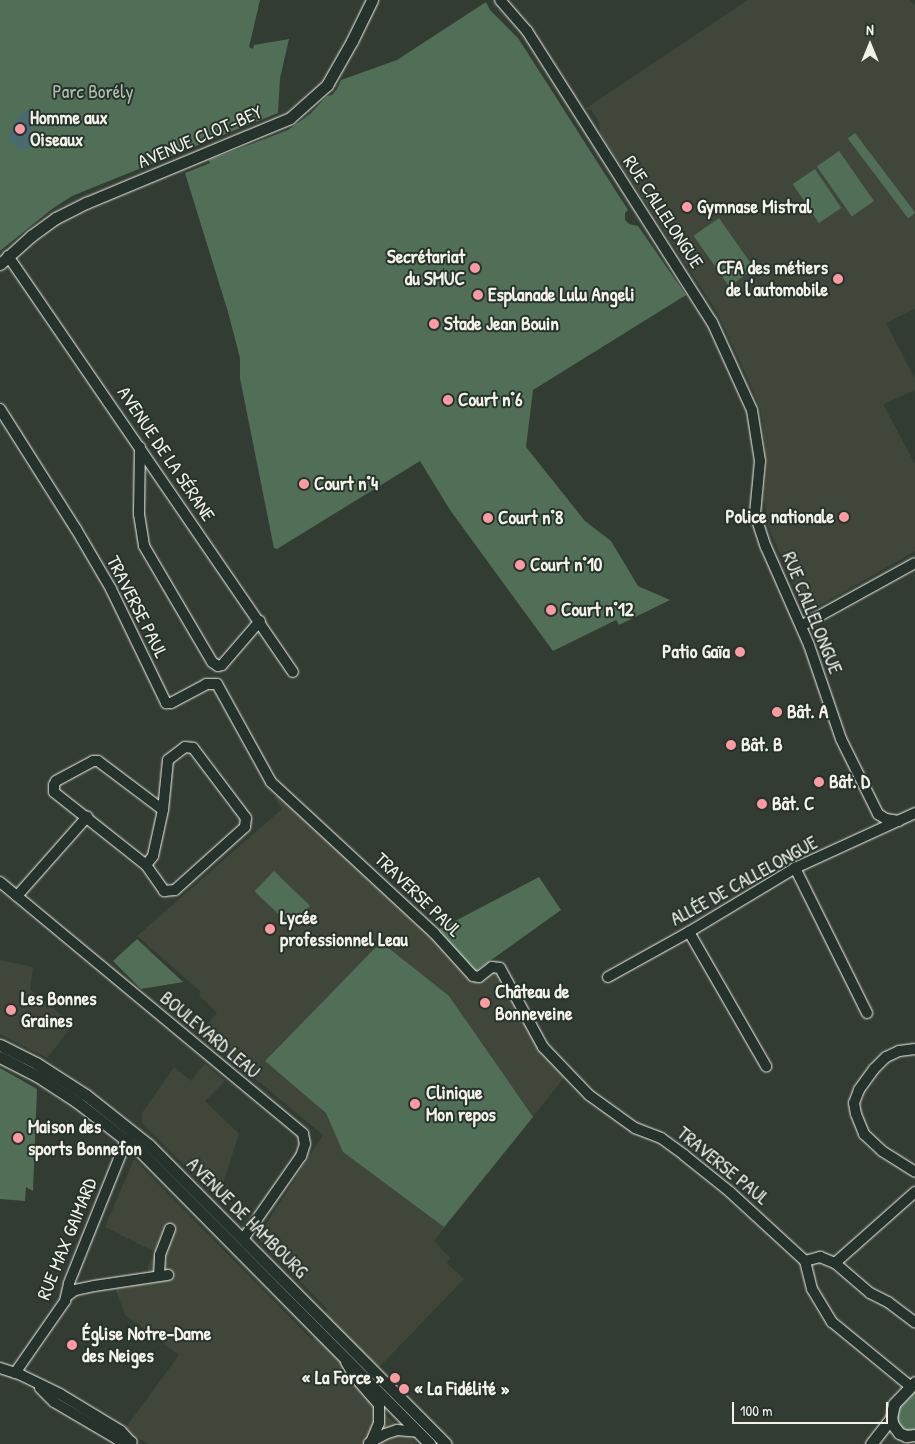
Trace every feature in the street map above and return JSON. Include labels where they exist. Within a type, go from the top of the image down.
[{"type":"street","name":"AVENUE CLOT-BEY","points":[[4,260],[42,227],[86,203],[290,118],[327,85],[352,41],[372,0]]},
{"type":"street","name":"RUE CALLELONGUE","points":[[500,0],[527,31],[716,330],[752,410],[760,461],[755,514],[766,547],[801,626],[840,739],[878,814],[886,819],[899,821]]},
{"type":"street","name":"AVENUE DE LA SÉRANE","points":[[4,260],[140,447],[293,672]]},
{"type":"street","name":"TRAVERSE PAUL","points":[[0,409],[15,430],[111,589],[166,703],[171,703],[206,684],[217,684],[271,782],[429,928],[473,976],[479,977],[492,967],[500,968],[543,1047],[589,1095],[634,1128],[661,1138],[684,1154],[730,1192],[805,1260]]},
{"type":"street","points":[[140,447],[139,514],[144,546],[212,662],[218,666],[222,665],[260,621]]},
{"type":"street","points":[[801,626],[915,563]]},
{"type":"street","points":[[146,865],[153,856],[163,810],[168,760],[185,747],[193,748],[246,818],[245,827],[175,890],[164,890],[146,865],[54,792],[54,785],[56,781],[93,761],[98,761],[163,810]]},
{"type":"street","points":[[899,821],[915,812]]},
{"type":"street","points":[[17,896],[87,817]]},
{"type":"street","name":"ALLÉE DE CALLELONGUE","points":[[608,977],[689,932],[795,868],[899,821]]},
{"type":"street","points":[[795,868],[867,1013]]},
{"type":"street","name":"BOULEVARD LEAU","points":[[0,882],[303,1134],[305,1144],[301,1156],[243,1239]]},
{"type":"street","points":[[689,932],[766,1066]]},
{"type":"street","name":"AVENUE DE HAMBOURG","points":[[0,1045],[60,1078],[110,1113],[157,1153],[446,1444]]},
{"type":"street","points":[[915,1049],[899,1051],[886,1057],[874,1069],[859,1090],[854,1103],[864,1134],[882,1151],[915,1172]]},
{"type":"street","name":"AVENUE DE HAMBOURG","points":[[0,1057],[52,1085],[127,1139],[157,1167],[430,1444]]},
{"type":"street","name":"RUE MAX GAIMARD","points":[[15,1373],[66,1296],[69,1283],[127,1139]]},
{"type":"street","points":[[835,1263],[915,1192]]},
{"type":"street","points":[[66,1296],[75,1290],[94,1286],[163,1276],[160,1255],[170,1229]]},
{"type":"street","points":[[871,1444],[891,1418],[894,1404],[914,1383],[832,1322],[812,1290],[805,1260],[820,1257],[835,1263],[870,1293],[888,1302],[915,1322]]},
{"type":"street","points":[[342,1355],[354,1376],[379,1405],[379,1423],[370,1443]]},
{"type":"street","points":[[0,1368],[35,1382],[54,1402],[116,1438],[133,1443]]},
{"type":"street","points":[[891,1418],[893,1426],[899,1433],[913,1436]]},
{"type":"street","points":[[370,1443],[397,1430],[418,1432]]},
{"type":"street","points":[[902,1444],[913,1436]]},
{"type":"shaded area","points":[[748,0],[910,0],[915,5],[915,309],[886,323],[915,379],[915,390],[883,404],[915,464],[915,551],[812,610],[804,608],[769,529],[764,499],[767,465],[761,411],[749,381],[717,312],[600,133],[599,121],[591,110],[585,109]]},
{"type":"shaded area","points":[[282,792],[421,924],[472,978],[495,968],[567,1074],[434,1241],[450,1258],[447,1263],[464,1279],[359,1388],[416,1444],[149,1444],[124,1430],[179,1355],[125,1315],[115,1287],[149,1281],[148,1266],[155,1252],[105,1227],[134,1159],[312,1340],[327,1309],[257,1238],[323,1135],[200,1033],[217,1013],[199,995],[201,992],[137,936],[282,809],[274,797]]},
{"type":"shaded area","points":[[0,960],[33,967],[30,989],[73,1025],[47,1058],[0,1034]]},
{"type":"shaded area","points":[[205,1064],[225,1081],[205,1101],[239,1134],[218,1198],[142,1123],[142,1113],[174,1067],[191,1081]]},
{"type":"green space","name":"Parc Borély","points":[[0,0],[260,0],[249,47],[253,49],[254,45],[289,39],[280,78],[278,113],[72,196],[52,209],[0,251]]},
{"type":"green space","name":"Stade Jean Bouin","points":[[486,2],[490,10],[518,38],[628,210],[625,213],[625,220],[629,224],[638,226],[686,295],[533,390],[526,447],[585,521],[611,541],[638,586],[670,600],[619,625],[616,620],[553,651],[450,510],[420,461],[277,549],[274,548],[240,378],[240,358],[228,312],[185,173],[210,163],[209,160],[288,130],[310,114],[327,96],[332,95],[341,80],[397,60]]},
{"type":"green space","points":[[855,133],[915,213],[908,218],[848,138]]},
{"type":"green space","points":[[839,151],[874,201],[852,216],[817,166]]},
{"type":"green space","points":[[815,169],[841,208],[819,223],[793,184]]},
{"type":"green space","points":[[719,218],[755,269],[729,287],[694,236]]},
{"type":"green space","points":[[274,871],[310,906],[291,926],[255,891]]},
{"type":"green space","points":[[539,877],[561,910],[473,973],[436,931]]},
{"type":"green space","points":[[137,939],[183,982],[141,989],[113,961]]},
{"type":"green space","points":[[381,942],[449,996],[533,1117],[444,1227],[343,1152],[326,1113],[265,1061]]},
{"type":"green space","name":"Maison des sports Bonnefon","points":[[0,1068],[37,1089],[33,1191],[26,1187],[25,1201],[0,1199]]},
{"type":"green space","points":[[915,1390],[915,1430],[908,1431],[899,1426],[896,1417],[897,1411]]},
{"type":"water","points":[[26,109],[33,109],[35,116],[32,135],[35,146],[20,150],[8,140],[14,122]]},
{"type":"place","name":"Homme aux Oiseaux","points":[[20,129]]},
{"type":"place","name":"Gymnase Mistral","points":[[687,207]]},
{"type":"place","name":"Secrétariat du SMUC","points":[[475,268]]},
{"type":"place","name":"CFA des métiers de l'automobile","points":[[838,279]]},
{"type":"place","name":"Esplanade Lulu Angeli","points":[[478,295]]},
{"type":"place","name":"Stade Jean Bouin","points":[[434,324]]},
{"type":"place","name":"Court n°6","points":[[448,400]]},
{"type":"place","name":"Court n°4","points":[[304,484]]},
{"type":"place","name":"Police nationale","points":[[844,517]]},
{"type":"place","name":"Court n°8","points":[[488,518]]},
{"type":"place","name":"Court n°10","points":[[520,565]]},
{"type":"place","name":"Court n°12","points":[[551,610]]},
{"type":"place","name":"Patio Gaïa","points":[[740,652]]},
{"type":"place","name":"Bât. A","points":[[777,712]]},
{"type":"place","name":"Bât. B","points":[[731,745]]},
{"type":"place","name":"Bât. D","points":[[819,782]]},
{"type":"place","name":"Bât. C","points":[[762,804]]},
{"type":"place","name":"Lycée professionnel Leau","points":[[270,929]]},
{"type":"place","name":"Château de Bonneveine","points":[[485,1003]]},
{"type":"place","name":"Les Bonnes Graines","points":[[11,1010]]},
{"type":"place","name":"Clinique Mon repos","points":[[415,1104]]},
{"type":"place","name":"Maison des sports Bonnefon","points":[[18,1138]]},
{"type":"place","name":"Église Notre-Dame des Neiges","points":[[72,1345]]},
{"type":"place","name":"« La Force »","points":[[395,1378]]},
{"type":"place","name":"« La Fidélité »","points":[[404,1389]]}]
